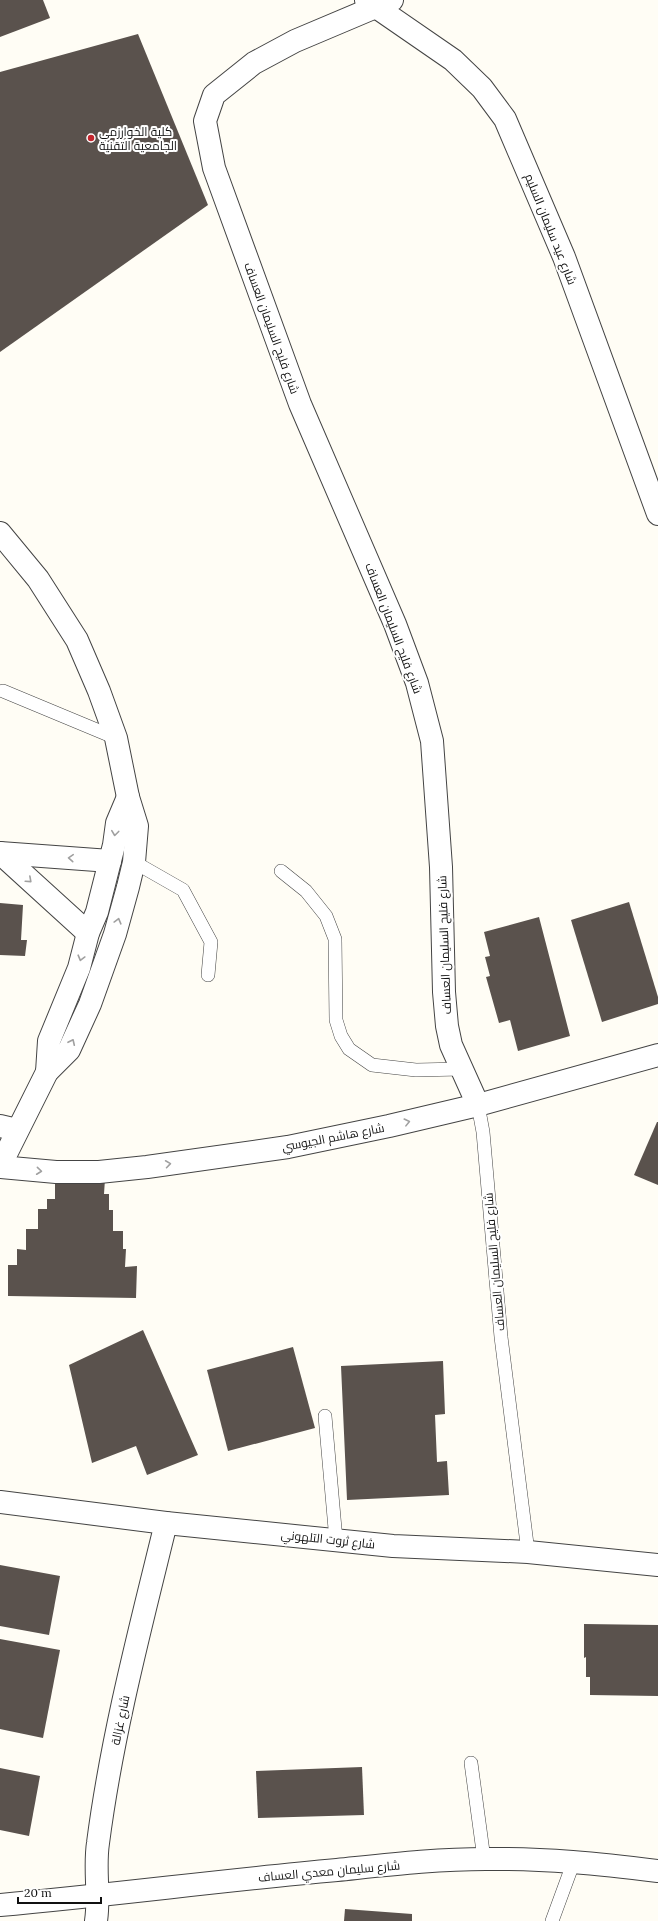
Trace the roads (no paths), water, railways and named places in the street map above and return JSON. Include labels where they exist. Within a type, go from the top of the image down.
[{"type":"street","name":"شارع عيد سليمان السليم","points":[[377,2],[453,60],[482,88],[505,119],[564,257],[658,514]]},
{"type":"street","name":"شارع فليح السليمان العساف","points":[[377,2],[254,63],[214,95],[205,121],[214,168],[300,404],[395,624],[417,683],[432,741],[441,867],[443,968],[447,1026],[451,1046],[478,1105]]},
{"type":"street","points":[[0,533],[38,579],[77,640],[100,690],[116,738],[128,797],[137,826],[134,862],[115,934],[90,1004],[69,1050],[47,1072],[8,1128],[0,1166]]},
{"type":"street","points":[[47,1072],[49,1041],[79,968],[88,933],[97,912],[110,861],[117,823],[128,797]]},
{"type":"street","points":[[0,853],[110,861]]},
{"type":"street","points":[[0,853],[88,933]]},
{"type":"street","name":"شارع هاشم الجيوسي","points":[[0,1166],[56,1172],[99,1172],[147,1167],[288,1147],[389,1126],[478,1105],[658,1055]]},
{"type":"street","name":"شارع ثروت التلهوني","points":[[0,1502],[166,1523],[393,1546],[528,1552],[658,1565]]},
{"type":"street","name":"شارع غزالة","points":[[96,1921],[97,1896],[95,1871],[111,1761],[133,1660],[166,1523]]},
{"type":"street","name":"شارع سليمان معدي العساف","points":[[0,1905],[97,1896],[269,1876],[414,1863],[484,1859],[574,1861],[658,1871]]},
{"type":"lane","points":[[3,691],[116,738]]},
{"type":"lane","points":[[134,862],[183,890],[211,942],[208,975]]},
{"type":"lane","points":[[282,871],[306,891],[326,916],[335,939],[336,1020],[341,1036],[350,1048],[372,1065],[416,1070],[461,1069]]},
{"type":"lane","name":"شارع فليح السليمان العساف","points":[[478,1105],[482,1132],[501,1337],[528,1552]]},
{"type":"lane","points":[[325,1416],[336,1540]]},
{"type":"lane","points":[[471,1764],[484,1859]]},
{"type":"lane","points":[[552,1921],[574,1861]]},
{"type":"place","name":"كلية الخوارزمي الجامعية التقنية","points":[[91,138]]}]
